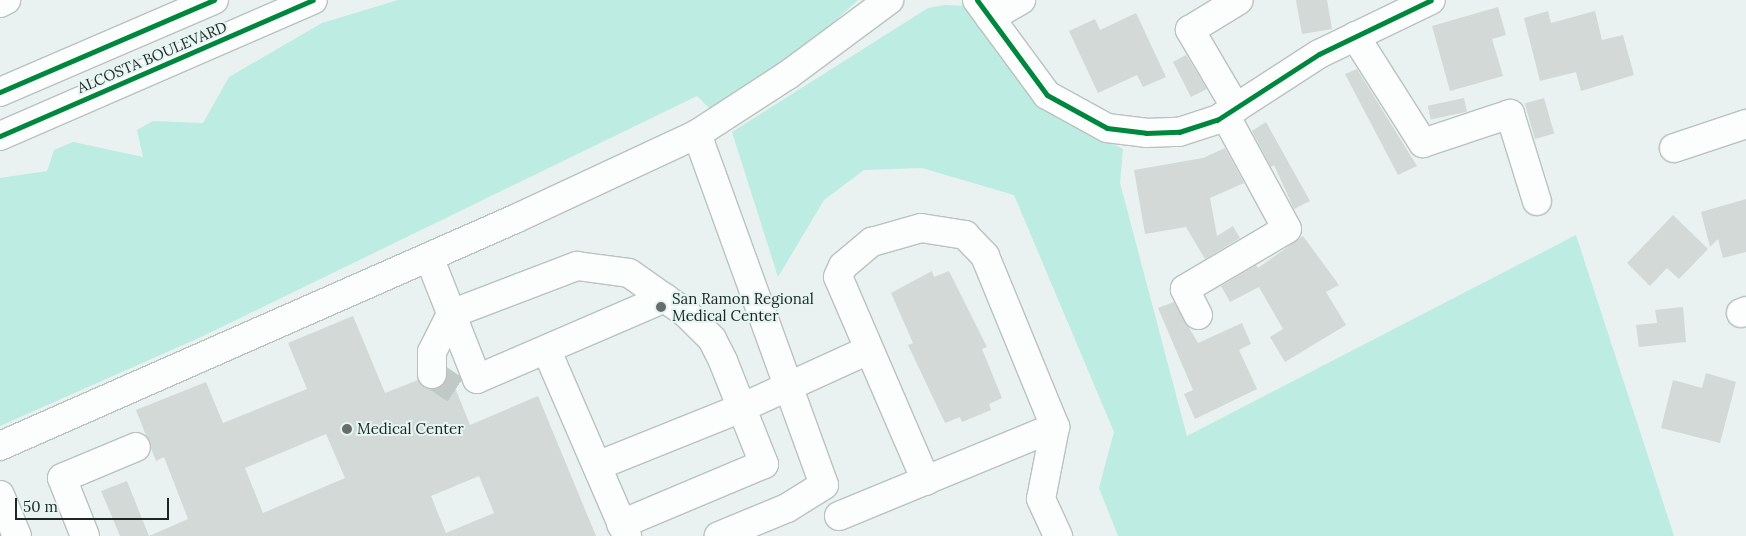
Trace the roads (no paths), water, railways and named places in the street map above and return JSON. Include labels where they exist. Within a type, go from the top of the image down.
[{"type":"main road","points":[[0,3],[6,0]]},
{"type":"main road","name":"ALCOSTA BOULEVARD","points":[[0,92],[214,0]]},
{"type":"main road","name":"ALCOSTA BOULEVARD","points":[[0,136],[313,0]]},
{"type":"main road","points":[[0,446],[430,258],[697,134],[889,0]]},
{"type":"main road","points":[[1021,0],[984,9],[1046,95],[1107,128],[1179,132],[1230,112],[1354,36],[1417,3]]},
{"type":"main road","points":[[1198,315],[1185,289],[1287,229],[1190,30],[1239,0]]},
{"type":"main road","points":[[1354,36],[1423,143],[1510,114],[1537,201]]},
{"type":"main road","points":[[1674,148],[1746,124]]},
{"type":"main road","points":[[697,134],[824,485],[844,526],[926,481],[1055,427]]},
{"type":"main road","points":[[926,481],[838,277],[843,266],[872,242],[921,228],[965,235],[985,256],[1055,427],[1041,499],[1058,536]]},
{"type":"main road","points":[[430,258],[451,314],[467,385],[665,298]]},
{"type":"main road","points":[[432,374],[432,352],[451,314],[577,266],[629,273],[665,298],[712,339],[764,464],[624,530],[547,351]]},
{"type":"main road","points":[[597,466],[741,408],[868,350]]},
{"type":"main road","points":[[85,536],[62,478],[136,447]]},
{"type":"main road","points":[[720,536],[787,508],[824,485]]},
{"type":"main road","points":[[0,495],[17,536]]},
{"type":"tunnel","points":[[432,374],[457,391]]},
{"type":"place","name":"San Ramon Regional Medical Center","points":[[661,307]]},
{"type":"place","name":"Medical Center","points":[[347,429]]}]
